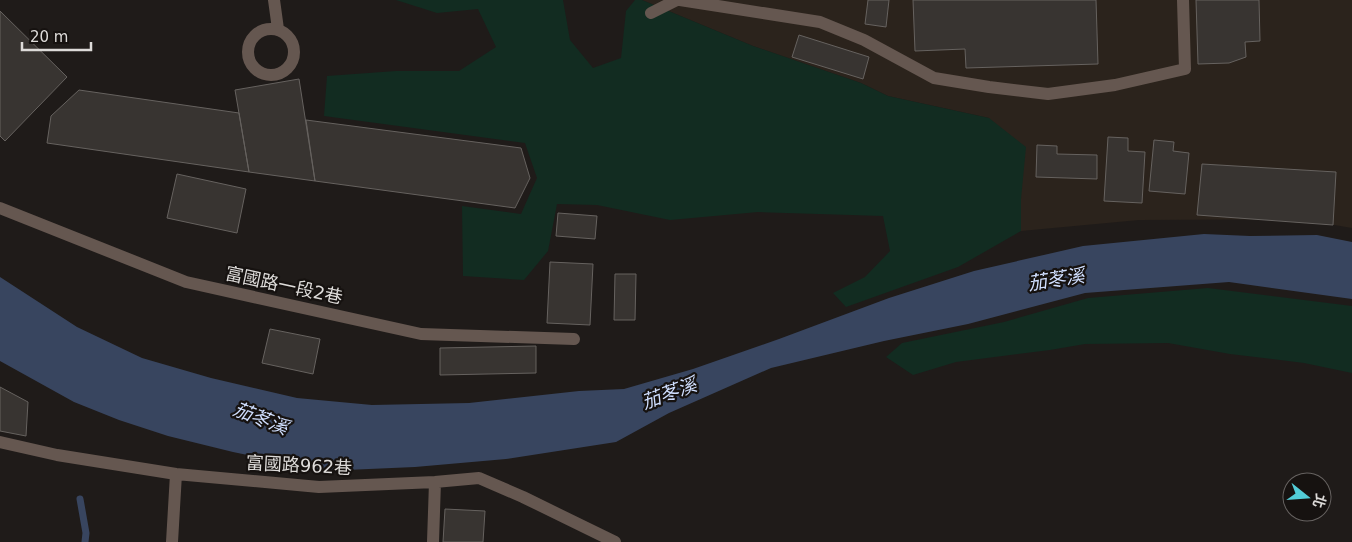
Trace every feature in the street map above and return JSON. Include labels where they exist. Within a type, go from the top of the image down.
[{"type":"lane","points":[[274,0],[278,29]]},
{"type":"lane","points":[[651,13],[678,0],[820,22],[864,40],[934,78],[1048,94],[1115,85],[1186,69],[1183,0]]},
{"type":"lane","name":"富國路一段2巷","points":[[0,208],[186,282],[421,334],[574,339]]},
{"type":"lane","name":"富國路962巷","points":[[0,442],[57,455],[176,474],[319,488],[479,478],[523,497],[615,542]]},
{"type":"lane","points":[[172,542],[176,474]]},
{"type":"lane","points":[[433,542],[435,482]]},
{"type":"shaded area","points":[[642,0],[1352,0],[1352,228],[1299,219],[1139,220],[1021,231],[1021,199],[989,118],[888,96],[861,83],[753,46]]},
{"type":"green space","points":[[396,0],[563,0],[570,40],[593,68],[621,58],[626,11],[635,0],[642,0],[753,46],[861,83],[888,96],[989,118],[1026,147],[1021,199],[1021,231],[958,267],[846,307],[833,293],[865,277],[890,251],[883,216],[758,212],[670,220],[597,205],[557,204],[548,251],[524,280],[463,276],[462,206],[521,214],[537,178],[525,143],[324,116],[327,76],[396,71],[459,71],[496,47],[478,9],[437,13]]},
{"type":"green space","points":[[1208,288],[1352,306],[1352,373],[1304,363],[1230,354],[1168,343],[1085,344],[956,362],[913,375],[886,357],[902,343],[1004,322],[1088,298]]},
{"type":"water","name":"茄苳溪","points":[[1204,234],[1250,236],[1317,235],[1352,242],[1352,299],[1229,282],[1085,293],[968,324],[884,341],[771,368],[669,413],[616,442],[506,459],[415,467],[323,471],[168,436],[119,420],[74,402],[0,361],[0,277],[77,327],[142,358],[211,378],[297,398],[372,405],[469,403],[579,391],[624,389],[693,369],[889,298],[974,271],[1083,246]]},
{"type":"building","points":[[868,0],[889,0],[886,27],[865,24]]},
{"type":"building","points":[[913,0],[1096,0],[1098,64],[966,68],[965,49],[915,51]]},
{"type":"building","points":[[1196,0],[1259,0],[1260,41],[1245,42],[1246,57],[1229,63],[1198,64]]},
{"type":"building","points":[[0,11],[67,77],[5,141],[0,136]]},
{"type":"building","points":[[799,35],[869,57],[863,79],[792,57]]},
{"type":"building","points":[[299,79],[315,181],[249,172],[235,90]]},
{"type":"building","points":[[79,90],[239,113],[249,172],[47,143],[51,116]]},
{"type":"building","points":[[306,120],[521,148],[530,178],[515,208],[315,181]]},
{"type":"building","points":[[1108,137],[1128,138],[1128,151],[1145,152],[1142,203],[1104,201]]},
{"type":"building","points":[[1154,140],[1174,142],[1173,151],[1189,153],[1185,194],[1149,191]]},
{"type":"building","points":[[1037,145],[1057,146],[1057,154],[1097,155],[1097,179],[1036,177]]},
{"type":"building","points":[[1202,164],[1336,172],[1333,225],[1197,215]]},
{"type":"building","points":[[177,174],[246,189],[237,233],[167,218]]},
{"type":"building","points":[[558,213],[597,216],[595,239],[556,236]]},
{"type":"building","points":[[550,262],[593,264],[590,325],[547,323]]},
{"type":"building","points":[[615,274],[636,274],[635,320],[614,320]]},
{"type":"building","points":[[270,329],[320,339],[313,374],[262,363]]},
{"type":"building","points":[[536,346],[536,373],[440,375],[440,348]]},
{"type":"building","points":[[0,387],[28,402],[26,436],[0,431]]},
{"type":"building","points":[[445,509],[485,511],[483,542],[443,542]]},
{"type":"waterway","points":[[80,499],[86,533],[85,542]]}]
